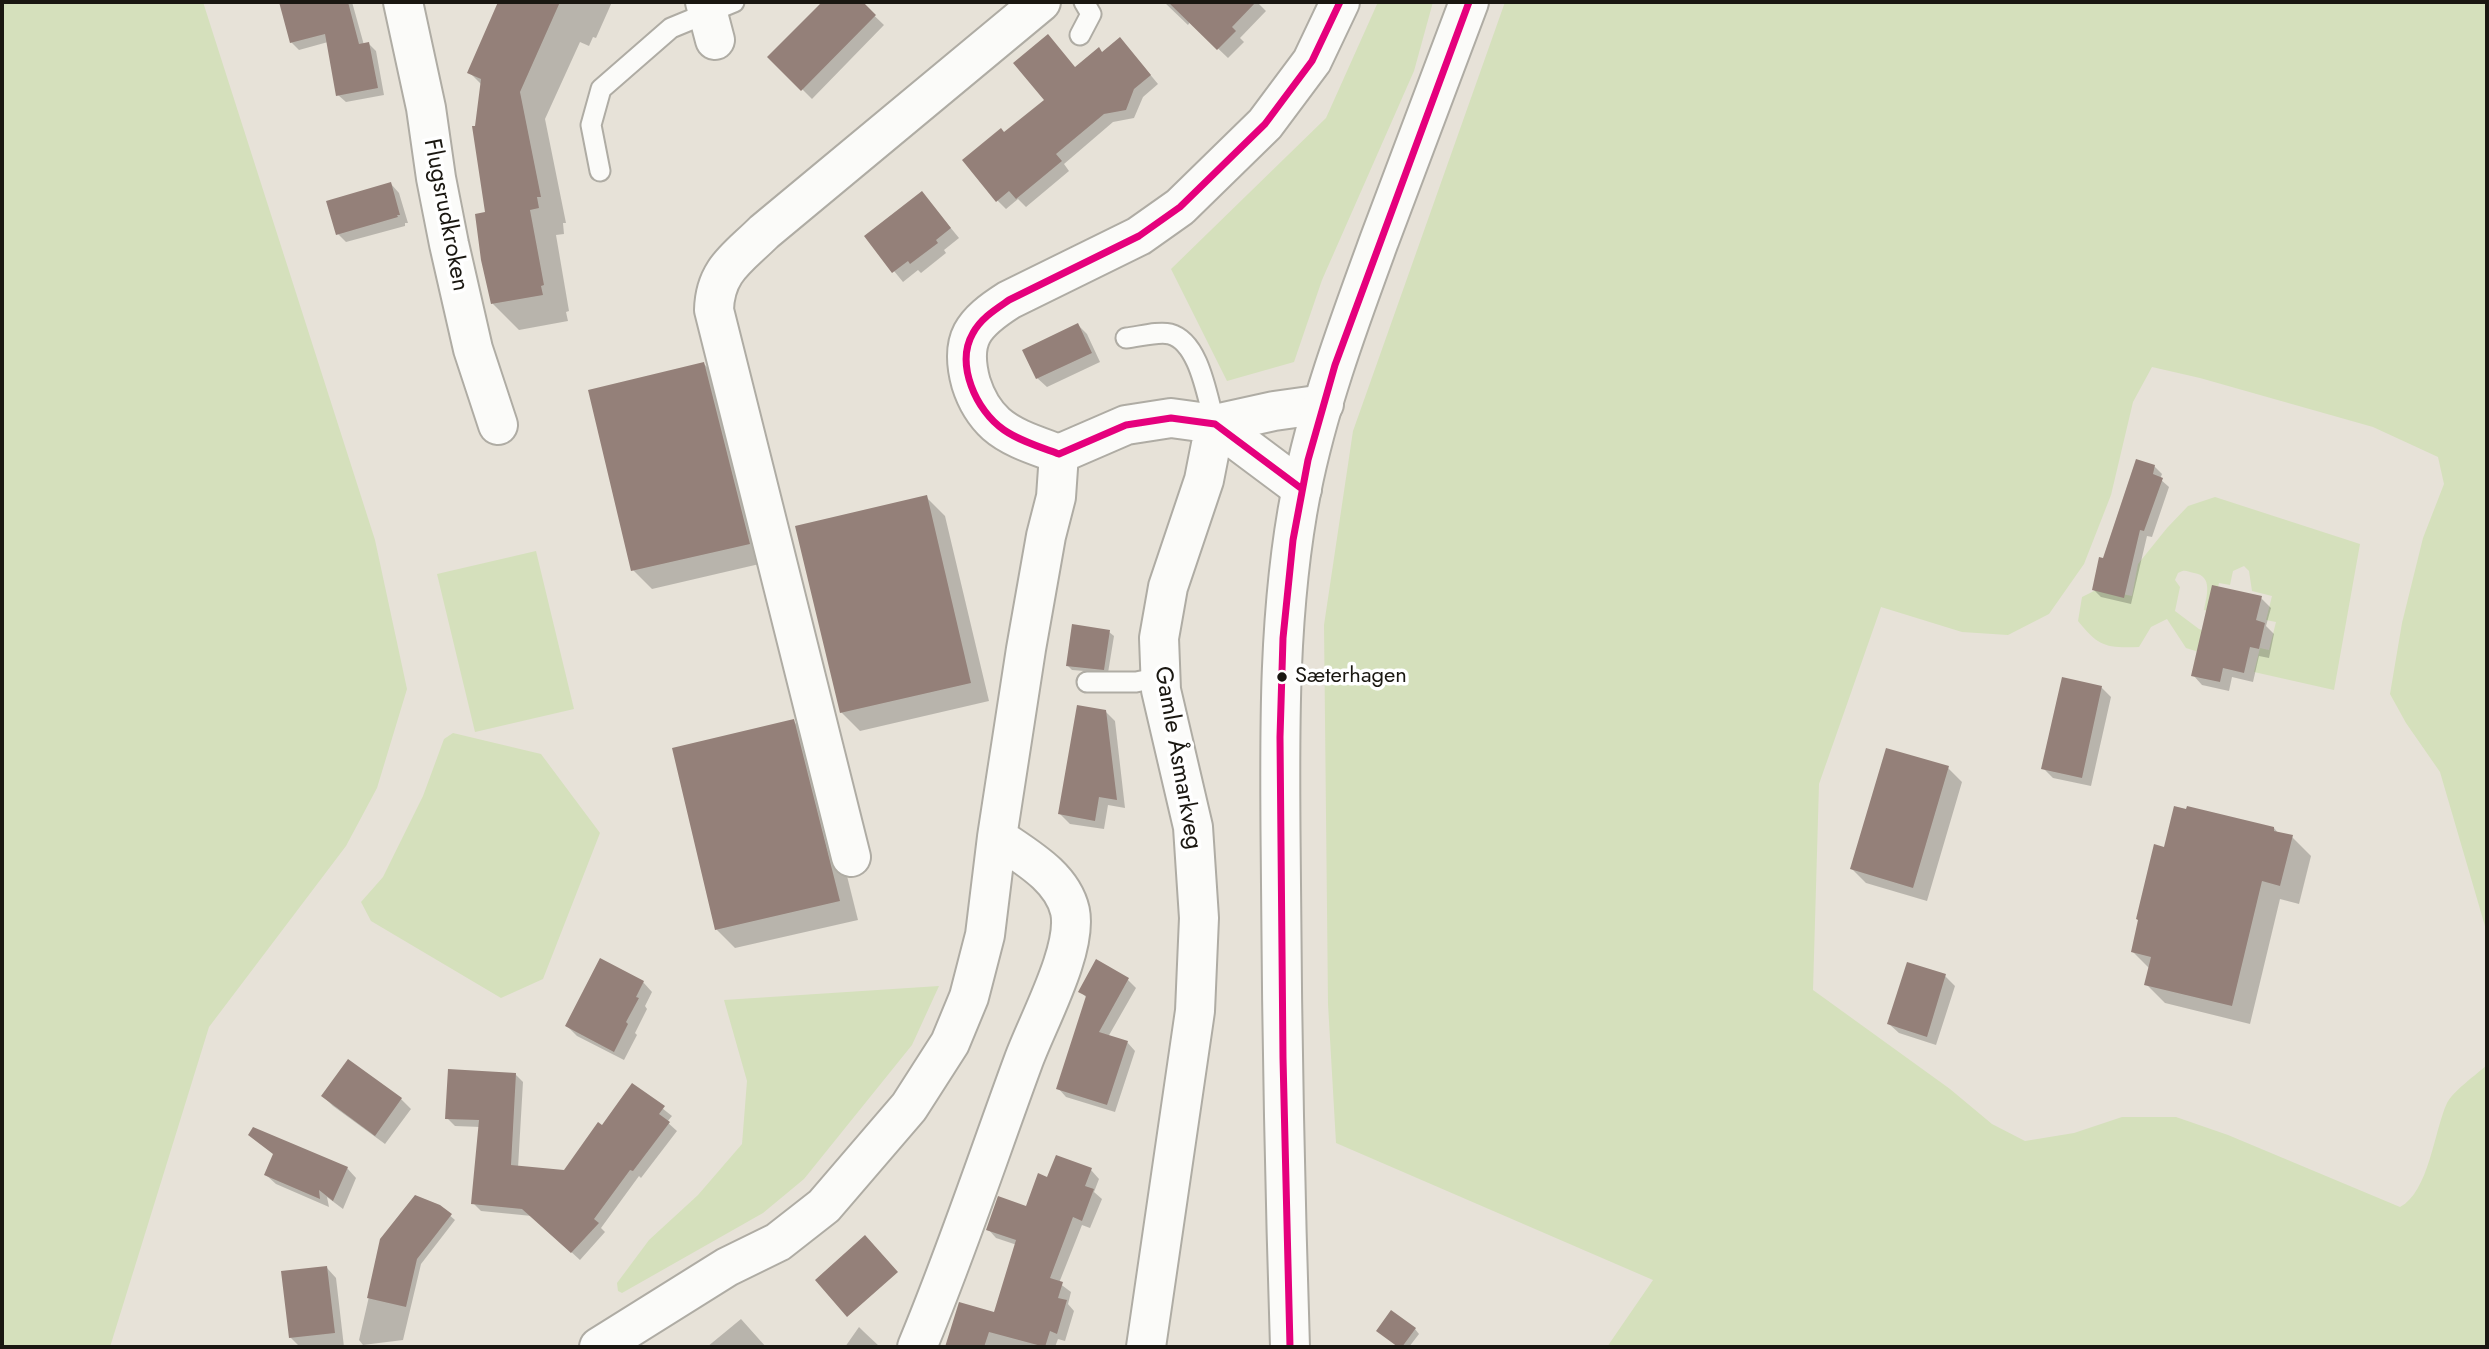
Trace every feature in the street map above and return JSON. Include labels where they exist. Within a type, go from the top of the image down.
[{"type":"street","name":"Flugsrudkroken","points":[[402,2],[426,108],[449,244],[473,349],[498,425]]},
{"type":"street","points":[[851,857],[714,310],[715,289],[725,271],[764,232],[1041,2]]},
{"type":"street","points":[[1324,404],[1274,411],[1215,424],[1171,418],[1126,425],[1059,454],[1010,434],[996,424],[974,394],[965,361],[967,344],[976,326],[992,311],[1139,236],[1180,207],[1265,124],[1312,61],[1340,2]]},
{"type":"street","points":[[1290,1347],[1281,980],[1282,654],[1291,550],[1302,489],[1324,404],[1352,314],[1469,2]]},
{"type":"street","points":[[1215,424],[1302,489]]},
{"type":"street","name":"Gamle Åsmarkveg","points":[[1146,1347],[1195,1011],[1199,918],[1193,827],[1161,690],[1159,638],[1168,587],[1204,480],[1215,424]]},
{"type":"street","points":[[599,1347],[727,1267],[778,1242],[824,1206],[909,1107],[950,1043],[969,998],[985,935],[1026,649],[1046,536],[1056,497],[1059,454]]},
{"type":"street","points":[[917,1347],[947,1274],[1070,937],[1072,921],[1058,884],[997,837]]},
{"type":"lane","points":[[1080,35],[1091,14],[1084,2]]},
{"type":"lane","points":[[600,171],[592,125],[601,89],[671,27],[715,14]]},
{"type":"lane","points":[[1126,338],[1169,334],[1187,344],[1200,369],[1215,424]]},
{"type":"lane","points":[[1087,682],[1136,682],[1161,677]]},
{"type":"green space","points":[[2,2],[203,2],[375,540],[407,689],[377,788],[346,846],[209,1027],[110,1347],[2,1347]]},
{"type":"green space","points":[[1378,2],[1433,2],[1414,71],[1322,280],[1294,362],[1227,381],[1171,269],[1326,118]]},
{"type":"green space","points":[[1505,2],[2487,2],[2487,933],[2440,772],[2406,723],[2390,694],[2402,623],[2423,538],[2444,484],[2438,457],[2373,427],[2152,367],[2133,402],[2111,495],[2084,564],[2049,614],[2008,635],[1962,632],[1881,607],[1819,784],[1813,990],[1950,1089],[1992,1124],[2025,1141],[2074,1133],[2122,1117],[2176,1117],[2228,1135],[2400,1207],[2410,1199],[2424,1175],[2442,1115],[2450,1098],[2487,1065],[2487,1347],[1607,1347],[1653,1280],[1336,1143],[1328,1004],[1324,625],[1353,431]]},
{"type":"green space","points":[[2215,497],[2360,544],[2334,690],[2254,672],[2260,648],[2269,650],[2276,622],[2266,620],[2272,596],[2252,591],[2249,571],[2244,566],[2233,571],[2230,585],[2219,583],[2212,612],[2204,610],[2207,587],[2204,578],[2186,571],[2178,573],[2175,580],[2180,587],[2175,611],[2207,632],[2202,653],[2186,648],[2167,619],[2151,627],[2139,647],[2104,644],[2078,621],[2082,597],[2098,589],[2132,596],[2138,564],[2167,528],[2188,506]]},
{"type":"green space","points":[[536,551],[574,709],[475,732],[437,574]]},
{"type":"green space","points":[[453,733],[541,754],[600,833],[543,979],[501,998],[371,921],[361,902],[383,877],[423,796],[444,739]]},
{"type":"green space","points":[[939,986],[912,1045],[804,1179],[763,1213],[622,1293],[618,1291],[617,1283],[649,1240],[698,1195],[742,1144],[747,1081],[724,1000]]},
{"type":"building","points":[[279,2],[348,2],[359,44],[369,42],[378,88],[336,96],[325,34],[290,43]]},
{"type":"building","points":[[498,2],[560,2],[520,92],[541,197],[537,197],[539,208],[530,210],[544,285],[541,286],[543,295],[491,304],[481,260],[475,214],[485,212],[472,126],[475,126],[481,79],[467,73]]},
{"type":"building","points":[[822,2],[863,2],[876,15],[801,91],[767,57]]},
{"type":"building","points":[[1168,2],[1256,2],[1232,27],[1236,31],[1217,50]]},
{"type":"building","points":[[1048,34],[1075,67],[1099,47],[1102,52],[1120,37],[1151,75],[1134,89],[1126,110],[1104,114],[1056,154],[1062,161],[1016,199],[1009,191],[996,202],[962,160],[1001,128],[1004,132],[1044,100],[1013,63]]},
{"type":"building","points":[[391,182],[400,215],[397,215],[398,217],[336,235],[326,201]]},
{"type":"building","points":[[922,191],[951,228],[936,240],[938,243],[910,264],[908,261],[892,273],[864,236]]},
{"type":"building","points":[[1078,323],[1092,353],[1036,379],[1022,350]]},
{"type":"building","points":[[704,362],[750,544],[631,571],[588,390]]},
{"type":"building","points":[[2136,459],[2155,465],[2153,474],[2163,478],[2144,531],[2140,530],[2124,598],[2092,590],[2099,557],[2103,558]]},
{"type":"building","points":[[927,495],[971,683],[840,713],[795,526]]},
{"type":"building","points":[[2212,585],[2262,596],[2256,620],[2265,623],[2259,649],[2250,647],[2244,673],[2223,668],[2220,682],[2191,676]]},
{"type":"building","points":[[1072,624],[1110,630],[1104,670],[1066,666]]},
{"type":"building","points":[[2062,677],[2102,686],[2082,778],[2041,769]]},
{"type":"building","points":[[1077,705],[1106,710],[1117,800],[1099,797],[1095,821],[1058,814]]},
{"type":"building","points":[[794,719],[840,901],[715,930],[672,748]]},
{"type":"building","points":[[1886,748],[1949,766],[1913,888],[1850,869]]},
{"type":"building","points":[[2174,806],[2186,809],[2187,806],[2274,827],[2274,831],[2293,835],[2280,886],[2262,881],[2232,1006],[2144,985],[2151,957],[2131,952],[2154,844],[2164,847]]},
{"type":"building","points":[[600,958],[644,981],[614,1052],[565,1026]]},
{"type":"building","points":[[1096,959],[1129,978],[1099,1032],[1128,1041],[1107,1105],[1056,1089],[1086,996],[1078,992]]},
{"type":"building","points":[[1907,962],[1946,974],[1927,1037],[1887,1024]]},
{"type":"building","points":[[348,1059],[402,1098],[375,1136],[321,1096]]},
{"type":"building","points":[[448,1069],[516,1073],[511,1165],[564,1170],[598,1122],[602,1125],[632,1083],[665,1106],[659,1114],[670,1122],[594,1219],[599,1223],[571,1253],[522,1209],[471,1204],[479,1120],[445,1119]]},
{"type":"building","points":[[253,1127],[348,1167],[333,1201],[319,1190],[320,1199],[264,1175],[273,1154],[248,1135]]},
{"type":"building","points":[[1056,1155],[1092,1168],[1085,1186],[1094,1189],[1082,1221],[1073,1217],[1050,1278],[1063,1282],[1058,1298],[1067,1300],[1057,1334],[1050,1331],[1045,1347],[989,1332],[984,1347],[945,1347],[959,1302],[994,1312],[1016,1240],[986,1230],[998,1196],[1026,1206],[1038,1173],[1047,1177]]},
{"type":"building","points":[[415,1195],[440,1205],[452,1214],[417,1259],[406,1307],[367,1298],[380,1239]]},
{"type":"building","points":[[865,1235],[898,1272],[847,1317],[815,1280]]},
{"type":"building","points":[[327,1266],[335,1333],[289,1338],[281,1271]]},
{"type":"building","points":[[1391,1310],[1416,1328],[1402,1347],[1376,1331]]},
{"type":"transit line","points":[[1302,489],[1215,424],[1171,418],[1126,425],[1059,454],[1030,444],[1004,430],[985,411],[971,386],[966,359],[968,345],[976,328],[999,307],[1139,236],[1180,207],[1265,124],[1312,61],[1340,2]]},
{"type":"transit line","points":[[1290,1347],[1283,1058],[1280,737],[1283,638],[1293,540],[1308,460],[1335,365],[1469,2]]},
{"type":"place","name":"Sæterhagen","points":[[1282,677]]}]
